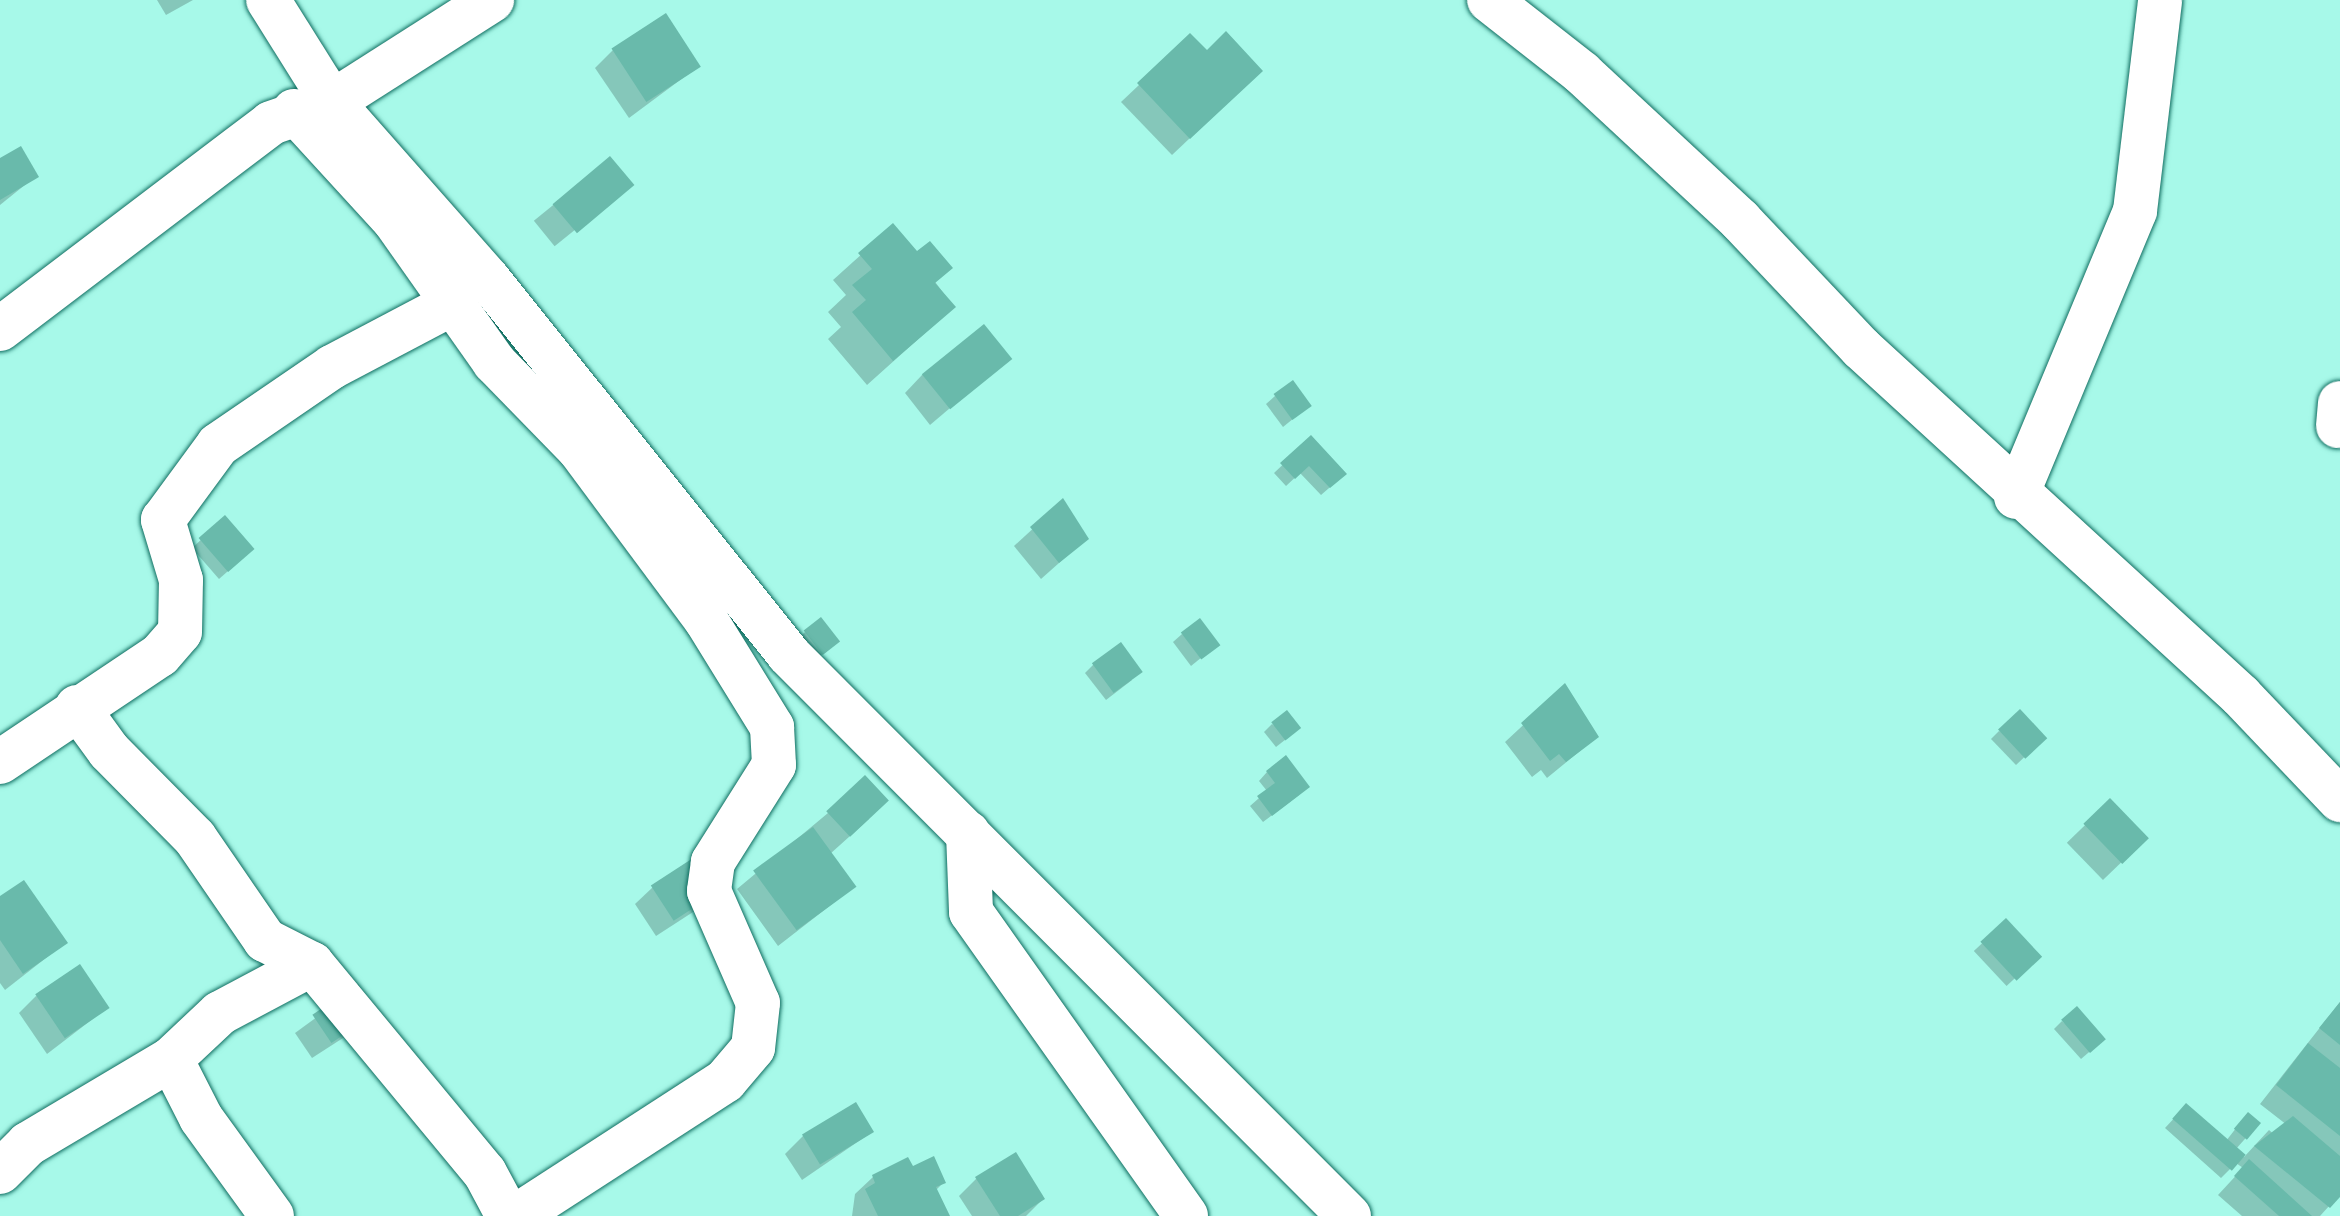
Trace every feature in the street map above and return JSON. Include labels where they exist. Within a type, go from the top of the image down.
[{"type":"street","points":[[268,0],[313,107],[457,301],[494,362],[579,449],[643,532],[772,727],[774,765],[713,862],[709,891],[758,1003],[753,1048],[725,1081],[516,1216]]},
{"type":"street","points":[[0,329],[313,107],[492,0]]},
{"type":"street","points":[[1489,0],[1582,73],[1740,220],[2016,497],[2241,696],[2340,800]]},
{"type":"street","points":[[2016,497],[2132,221],[2153,101],[2160,0]]},
{"type":"street","points":[[313,107],[488,279],[788,654],[1349,1216]]},
{"type":"street","points":[[0,762],[77,707],[160,655],[180,632],[181,580],[163,520],[218,445],[332,367],[457,301]]},
{"type":"street","points":[[77,707],[109,751],[195,838],[265,940],[312,964],[485,1173],[508,1216]]},
{"type":"street","points":[[968,833],[971,912],[1186,1216]]},
{"type":"street","points":[[0,1172],[28,1144],[171,1059],[220,1013],[312,964]]},
{"type":"street","points":[[171,1059],[201,1118],[272,1216]]},
{"type":"building","points":[[666,13],[701,67],[646,102],[611,48]]},
{"type":"building","points":[[1226,31],[1263,71],[1190,139],[1137,83],[1190,33],[1207,50]]},
{"type":"building","points":[[21,146],[39,177],[0,200],[0,158]]},
{"type":"building","points":[[610,156],[634,185],[577,233],[553,204]]},
{"type":"building","points":[[893,223],[917,251],[930,241],[953,268],[935,283],[956,307],[893,361],[852,312],[866,300],[852,285],[872,269],[858,253]]},
{"type":"building","points":[[984,324],[1012,359],[950,409],[922,374]]},
{"type":"building","points":[[1293,380],[1312,406],[1292,420],[1274,394]]},
{"type":"building","points":[[1311,435],[1347,474],[1330,488],[1309,466],[1295,479],[1280,463]]},
{"type":"building","points":[[1063,498],[1089,539],[1059,563],[1030,527]]},
{"type":"building","points":[[225,515],[255,549],[228,572],[199,538]]},
{"type":"building","points":[[821,617],[840,641],[823,655],[804,631]]},
{"type":"building","points":[[1200,618],[1220,645],[1201,660],[1181,632]]},
{"type":"building","points":[[1121,642],[1143,672],[1114,693],[1092,663]]},
{"type":"building","points":[[1565,683],[1599,737],[1566,762],[1559,754],[1550,761],[1521,723]]},
{"type":"building","points":[[2020,709],[2047,738],[2025,759],[1998,729]]},
{"type":"building","points":[[1287,710],[1301,728],[1285,740],[1271,722]]},
{"type":"building","points":[[1286,755],[1310,787],[1272,816],[1257,796],[1275,783],[1266,771]]},
{"type":"building","points":[[865,775],[889,801],[850,837],[826,811]]},
{"type":"building","points":[[2110,798],[2149,838],[2122,864],[2083,824]]},
{"type":"building","points":[[813,827],[856,887],[797,930],[753,870]]},
{"type":"building","points":[[707,849],[730,884],[674,921],[651,885]]},
{"type":"building","points":[[24,880],[68,943],[23,974],[0,940],[0,896]]},
{"type":"building","points":[[2006,918],[2042,957],[2017,981],[1980,942]]},
{"type":"building","points":[[80,964],[110,1008],[65,1038],[35,994]]},
{"type":"building","points":[[358,984],[377,1012],[331,1043],[312,1015]]},
{"type":"building","points":[[2340,1002],[2340,1045],[2319,1028]]},
{"type":"building","points":[[2077,1006],[2106,1039],[2090,1053],[2061,1020]]},
{"type":"building","points":[[2308,1043],[2340,1068],[2340,1136],[2276,1085]]},
{"type":"building","points":[[856,1102],[874,1132],[820,1164],[802,1134]]},
{"type":"building","points":[[2186,1103],[2246,1155],[2232,1171],[2172,1119]]},
{"type":"building","points":[[2248,1112],[2261,1123],[2247,1140],[2234,1129]]},
{"type":"building","points":[[2293,1116],[2340,1156],[2340,1197],[2330,1208],[2254,1146]]},
{"type":"building","points":[[1016,1152],[1045,1199],[1018,1216],[1000,1216],[975,1177]]},
{"type":"building","points":[[934,1156],[946,1183],[936,1187],[950,1216],[878,1216],[865,1189],[875,1183],[872,1175],[908,1157],[913,1166]]},
{"type":"building","points":[[2249,1159],[2312,1216],[2279,1216],[2234,1176]]}]
